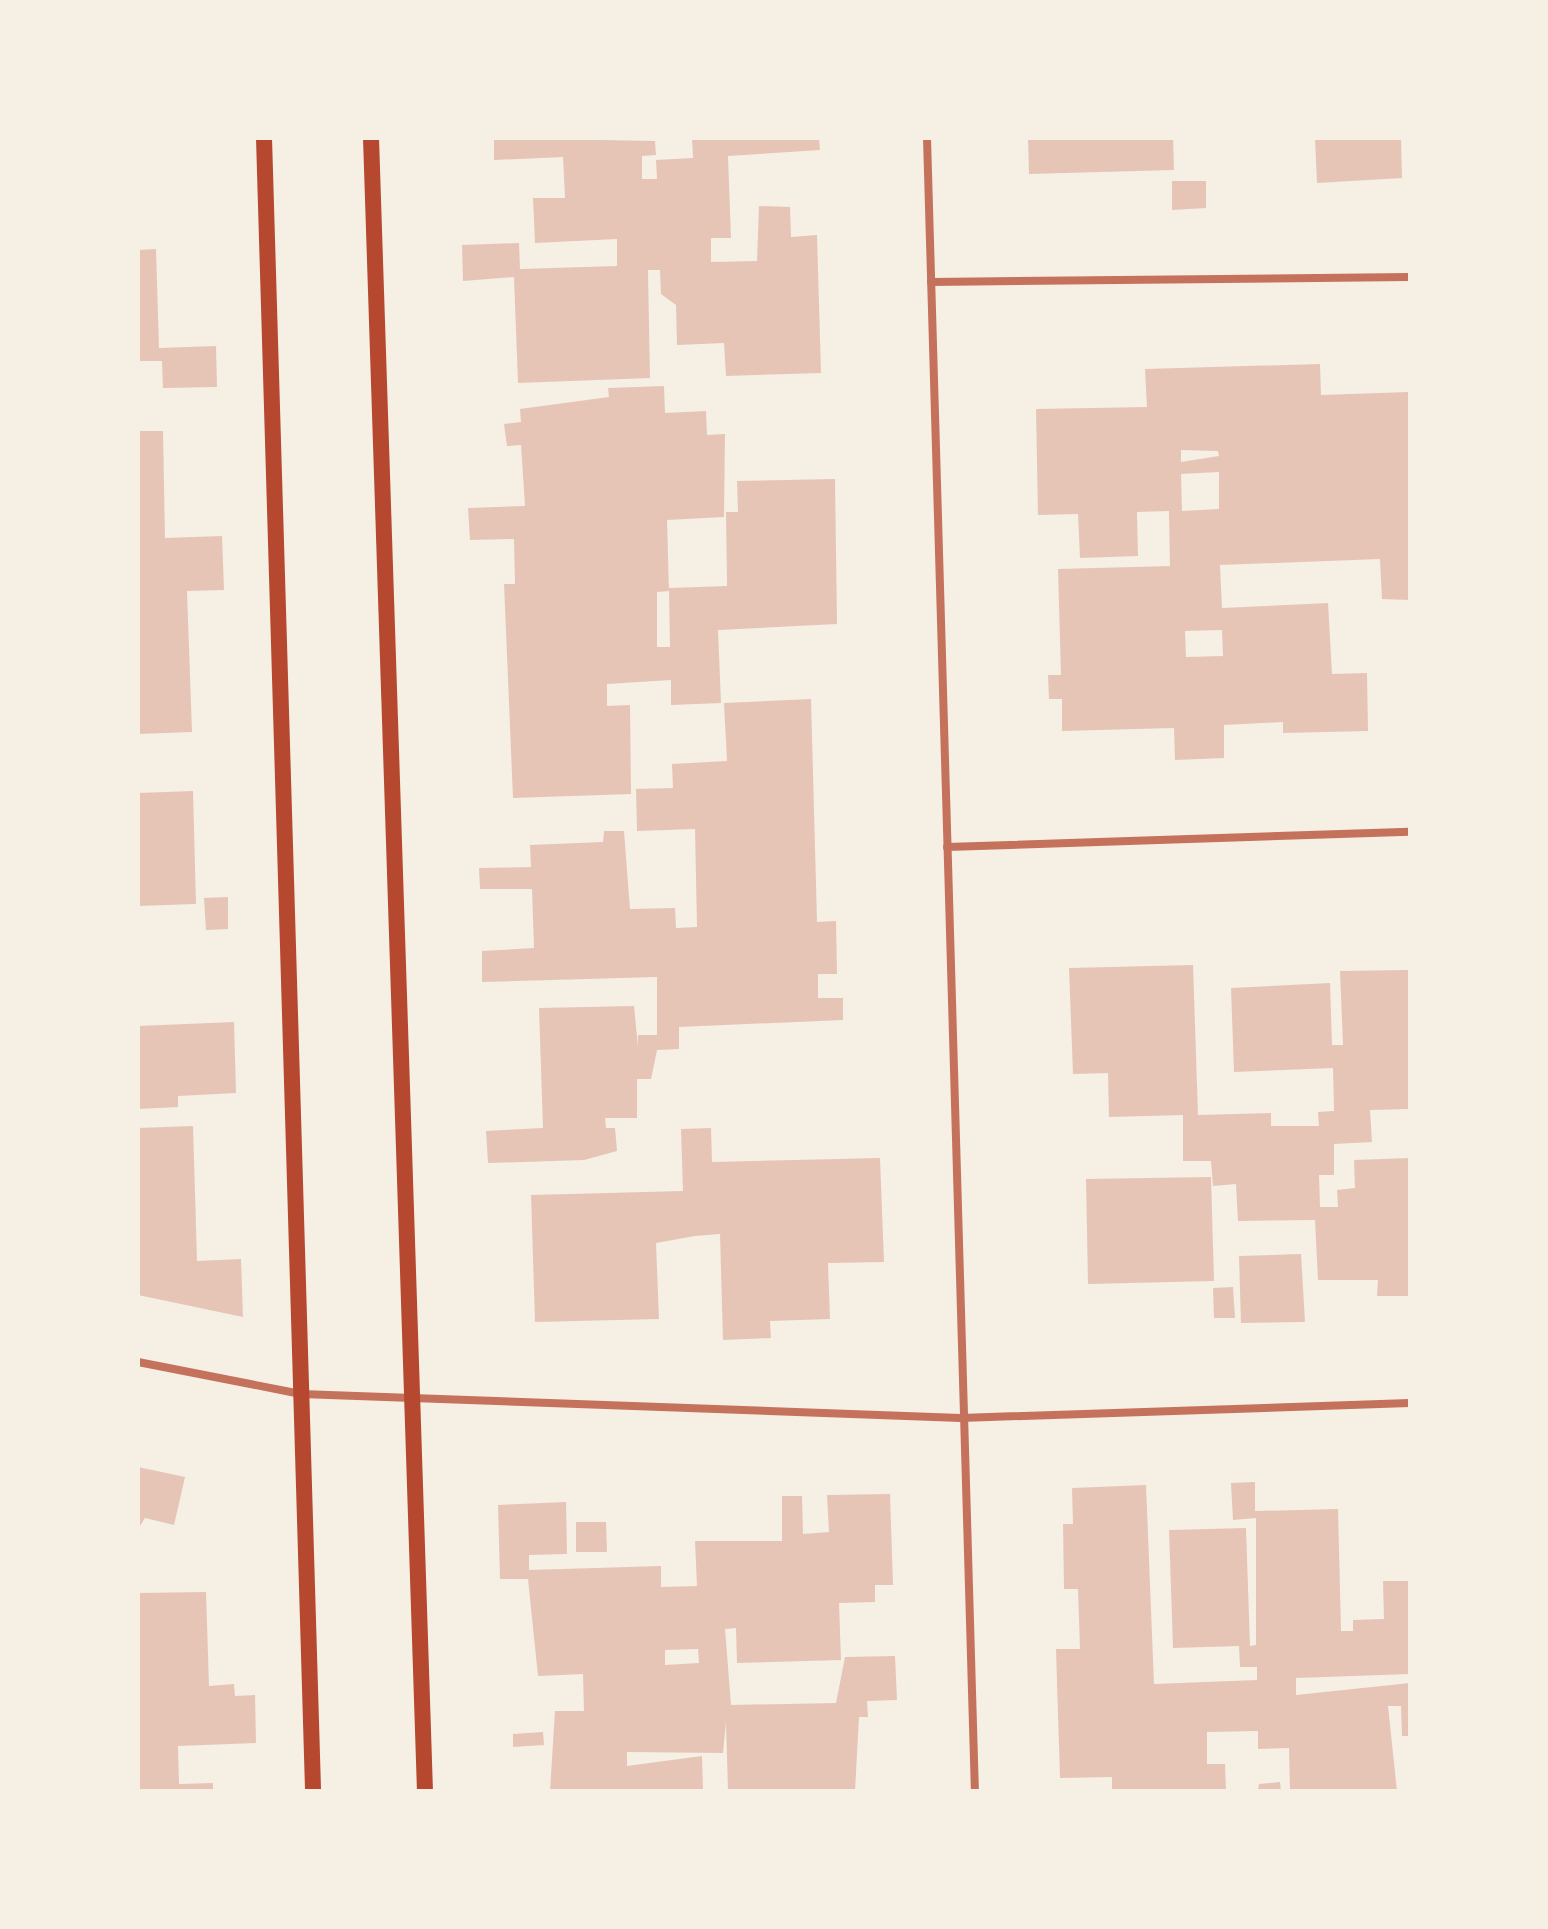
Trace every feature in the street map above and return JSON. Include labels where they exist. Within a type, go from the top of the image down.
[{"type":"main road","points":[[264,138],[313,1791]]},
{"type":"main road","points":[[371,138],[425,1791]]},
{"type":"street","points":[[927,138],[961,1418],[975,1791]]},
{"type":"street","points":[[931,282],[1410,277]]},
{"type":"street","points":[[947,847],[1410,832]]},
{"type":"street","points":[[138,1362],[301,1394],[961,1418],[1410,1403]]},
{"type":"building","points":[[494,138],[655,141],[656,155],[642,156],[642,179],[657,179],[656,160],[693,158],[692,138],[819,138],[820,150],[728,156],[731,238],[711,238],[711,262],[757,261],[759,206],[790,207],[791,237],[817,235],[821,373],[726,376],[724,343],[677,345],[676,305],[661,294],[660,270],[648,270],[650,378],[518,383],[514,277],[463,281],[462,245],[519,243],[520,269],[617,266],[617,239],[535,243],[533,198],[565,198],[563,157],[494,160]]},
{"type":"building","points":[[1028,138],[1173,138],[1174,170],[1029,174]]},
{"type":"building","points":[[1315,138],[1401,138],[1402,178],[1317,183]]},
{"type":"building","points":[[1172,181],[1206,181],[1206,208],[1172,210]]},
{"type":"building","points":[[156,249],[159,348],[216,346],[217,387],[163,388],[162,361],[138,361],[138,250]]},
{"type":"building","points":[[1320,364],[1321,395],[1409,392],[1410,600],[1382,599],[1380,559],[1220,565],[1222,608],[1328,603],[1332,674],[1367,673],[1368,731],[1283,733],[1283,722],[1224,725],[1224,758],[1175,760],[1174,728],[1062,731],[1062,699],[1049,699],[1048,675],[1061,675],[1058,569],[1170,566],[1169,511],[1137,512],[1138,556],[1080,558],[1078,514],[1038,515],[1036,409],[1147,407],[1145,369]],"holes":[[[1181,450],[1218,451],[1219,456],[1181,462]],[[1219,472],[1219,509],[1182,511],[1181,474]],[[1222,630],[1223,656],[1186,657],[1185,631]]]},
{"type":"building","points":[[664,386],[665,413],[706,411],[707,435],[725,434],[724,517],[667,520],[669,591],[657,592],[657,647],[670,647],[669,588],[727,586],[726,512],[738,512],[737,481],[835,479],[837,624],[718,630],[721,703],[671,705],[671,680],[607,684],[607,706],[630,705],[631,794],[513,798],[504,584],[515,584],[514,539],[470,540],[468,508],[525,506],[521,445],[507,446],[504,424],[521,422],[520,409],[609,397],[608,388]]},
{"type":"building","points":[[138,431],[163,431],[165,538],[222,536],[224,590],[187,591],[192,732],[138,734]]},
{"type":"building","points":[[811,699],[817,922],[836,921],[837,974],[818,974],[818,998],[843,998],[843,1020],[679,1027],[679,1049],[657,1050],[651,1079],[637,1079],[637,1118],[605,1118],[606,1128],[615,1128],[617,1151],[584,1160],[488,1163],[486,1131],[543,1128],[539,1008],[634,1006],[638,1047],[638,1035],[657,1035],[657,977],[482,982],[482,951],[534,948],[532,889],[480,889],[479,868],[531,867],[530,845],[603,842],[604,831],[624,831],[630,909],[675,908],[676,928],[697,927],[695,829],[637,831],[636,789],[673,788],[672,764],[727,761],[724,703]]},
{"type":"building","points":[[193,791],[196,904],[138,906],[138,793]]},
{"type":"building","points":[[228,897],[228,929],[206,930],[204,898]]},
{"type":"building","points":[[1193,965],[1198,1115],[1271,1113],[1271,1126],[1319,1126],[1318,1112],[1334,1111],[1333,1068],[1234,1072],[1231,988],[1330,983],[1332,1045],[1343,1045],[1340,971],[1410,970],[1410,1109],[1370,1110],[1372,1142],[1334,1144],[1334,1175],[1319,1175],[1320,1207],[1338,1207],[1337,1190],[1355,1188],[1354,1160],[1410,1158],[1410,1296],[1377,1296],[1378,1280],[1318,1280],[1315,1220],[1238,1221],[1236,1184],[1213,1186],[1211,1161],[1183,1161],[1183,1115],[1109,1117],[1108,1073],[1073,1074],[1069,968]]},
{"type":"building","points":[[234,1022],[236,1093],[178,1096],[178,1107],[138,1109],[138,1026]]},
{"type":"building","points":[[193,1126],[197,1261],[241,1259],[243,1317],[138,1295],[138,1128]]},
{"type":"building","points":[[711,1128],[712,1162],[880,1158],[884,1262],[828,1263],[830,1319],[770,1321],[771,1338],[723,1340],[720,1234],[695,1236],[656,1243],[659,1319],[535,1322],[531,1195],[683,1191],[681,1129]]},
{"type":"building","points":[[1211,1177],[1214,1281],[1088,1284],[1086,1179]]},
{"type":"building","points":[[1301,1254],[1305,1322],[1241,1323],[1239,1256]]},
{"type":"building","points":[[1233,1287],[1235,1318],[1214,1318],[1213,1288]]},
{"type":"building","points":[[138,1467],[185,1477],[174,1525],[145,1518],[138,1529]]},
{"type":"building","points":[[1255,1482],[1255,1511],[1338,1509],[1341,1631],[1353,1631],[1353,1620],[1384,1619],[1383,1581],[1410,1581],[1410,1674],[1296,1678],[1296,1695],[1410,1683],[1410,1736],[1402,1736],[1401,1706],[1388,1706],[1397,1791],[1290,1791],[1289,1748],[1258,1749],[1258,1731],[1207,1732],[1207,1764],[1225,1764],[1226,1791],[1112,1791],[1112,1777],[1060,1778],[1056,1649],[1080,1649],[1078,1589],[1064,1589],[1063,1524],[1073,1524],[1072,1488],[1146,1485],[1154,1684],[1257,1680],[1257,1667],[1240,1667],[1239,1646],[1173,1648],[1169,1530],[1246,1528],[1250,1646],[1256,1645],[1256,1518],[1233,1520],[1231,1483]]},
{"type":"building","points":[[890,1494],[893,1585],[875,1585],[875,1602],[839,1603],[841,1660],[737,1663],[736,1628],[725,1629],[731,1705],[836,1703],[845,1657],[895,1656],[897,1700],[867,1701],[868,1717],[859,1717],[855,1791],[728,1791],[726,1722],[723,1753],[627,1752],[627,1766],[702,1756],[703,1791],[550,1791],[555,1711],[584,1711],[583,1674],[538,1676],[528,1579],[500,1579],[498,1505],[566,1502],[567,1554],[529,1555],[529,1570],[661,1566],[661,1587],[697,1586],[695,1541],[782,1541],[782,1496],[802,1496],[803,1534],[829,1532],[827,1495]],"holes":[[[698,1649],[699,1663],[665,1665],[665,1650]]]},
{"type":"building","points":[[576,1522],[606,1522],[607,1552],[576,1552]]},
{"type":"building","points":[[206,1592],[209,1686],[234,1684],[235,1696],[255,1695],[256,1743],[178,1746],[179,1784],[213,1783],[213,1791],[138,1791],[138,1593]]},
{"type":"building","points":[[543,1732],[544,1745],[513,1747],[513,1734]]},
{"type":"building","points":[[1280,1782],[1281,1791],[1258,1791],[1259,1784]]}]
